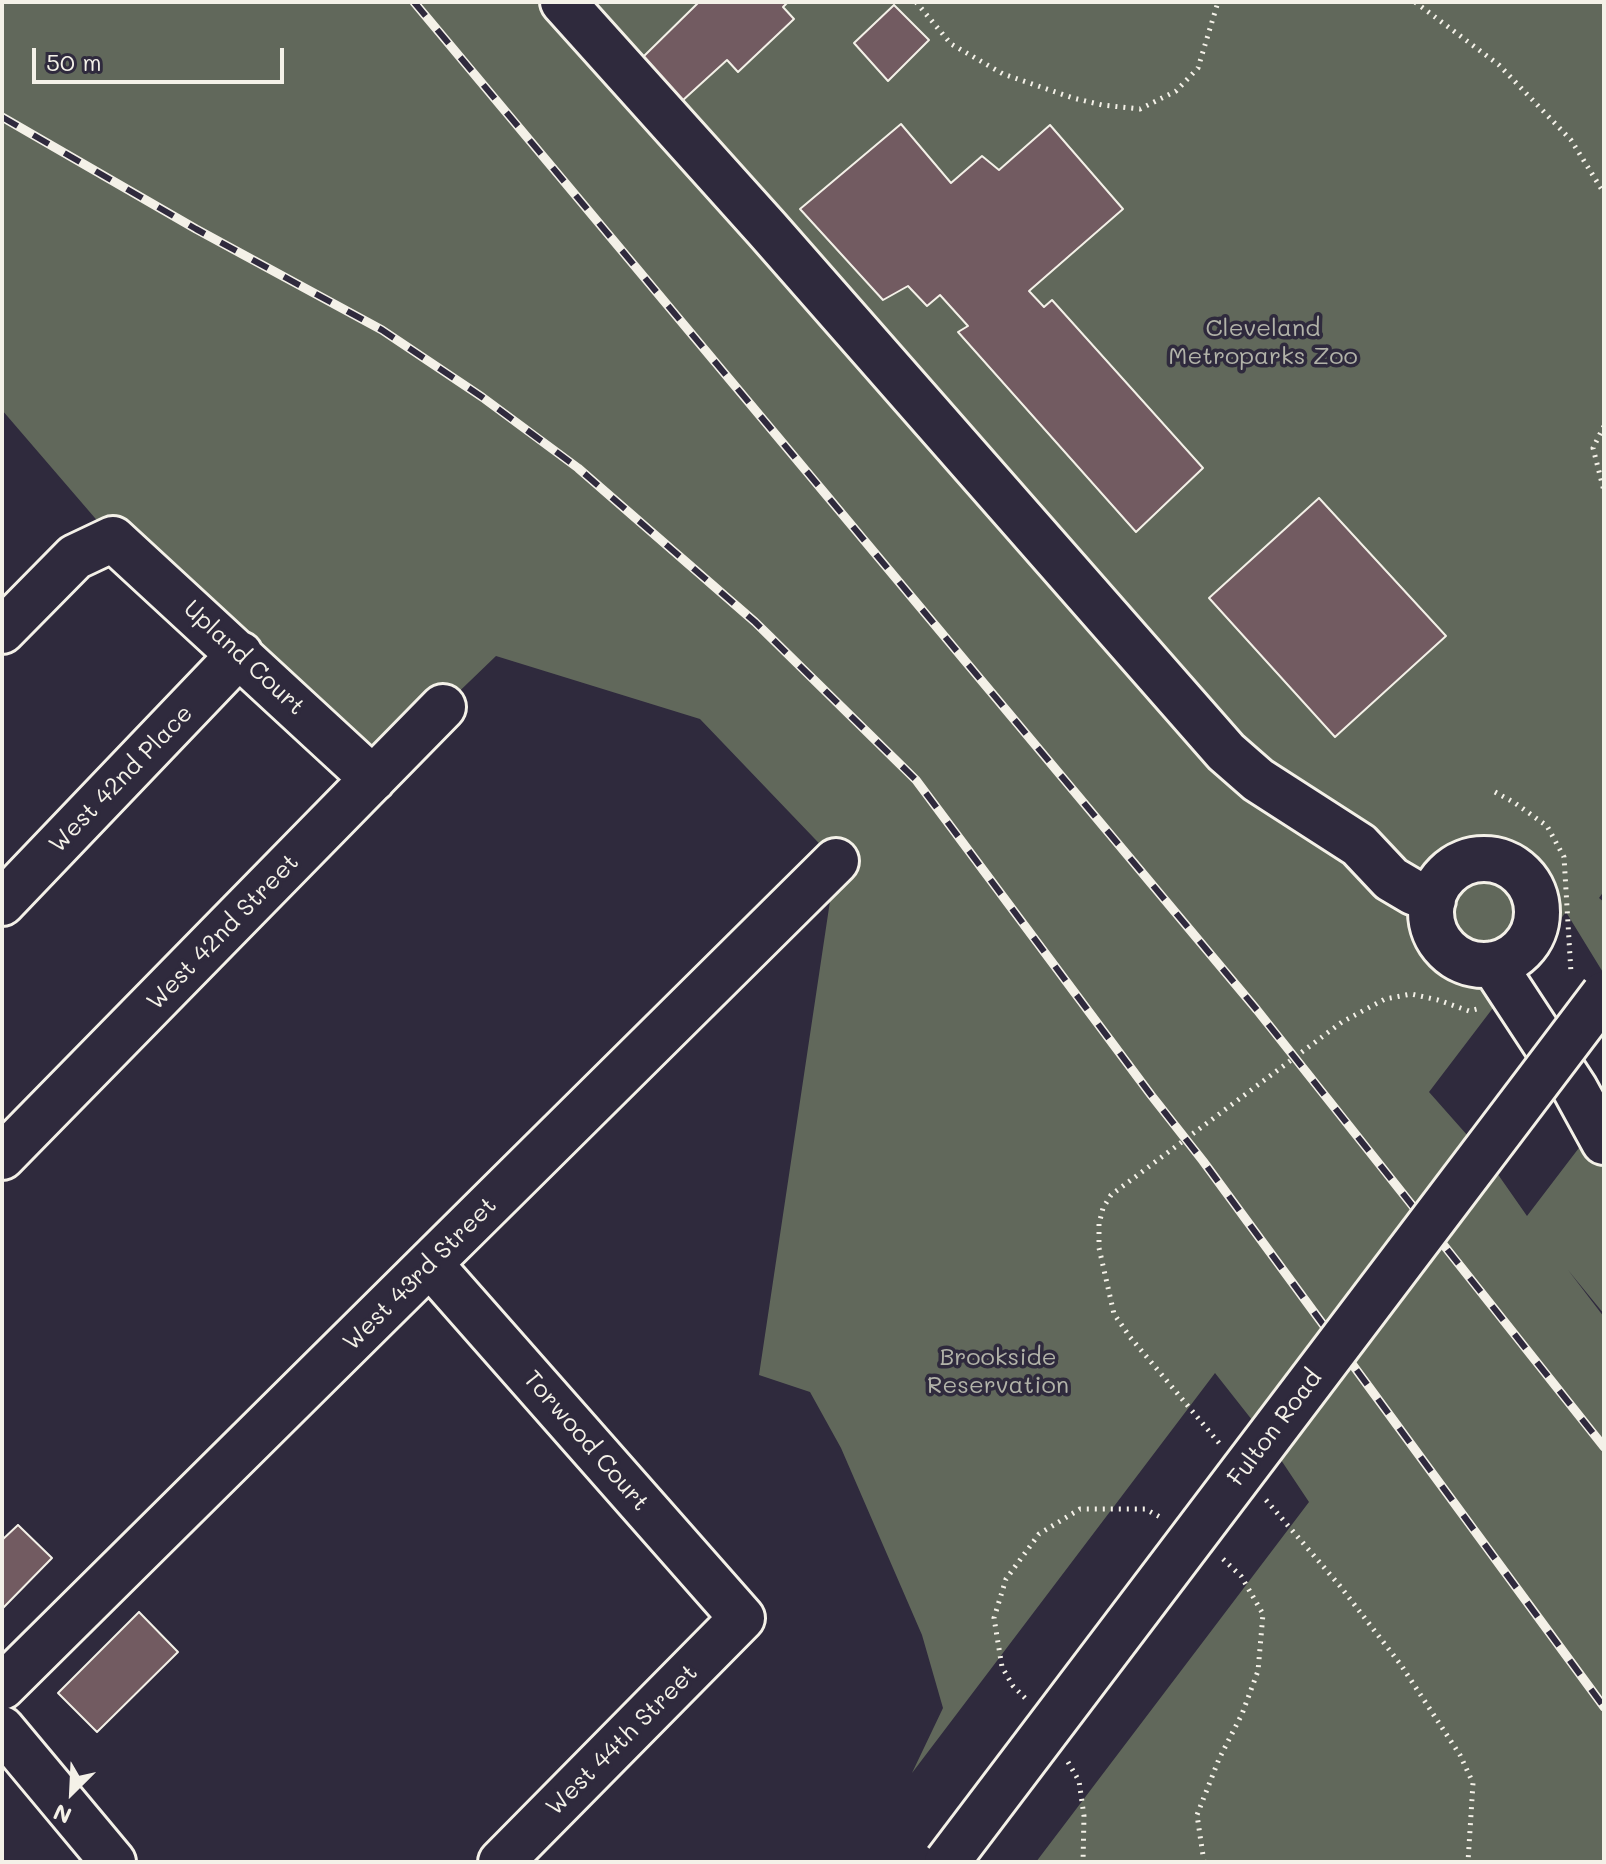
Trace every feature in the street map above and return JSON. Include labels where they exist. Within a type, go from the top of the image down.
[{"type":"street","points":[[563,2],[767,229],[1226,752],[1258,780],[1359,845],[1391,879],[1433,900]]},
{"type":"street","name":"Upland Court","points":[[2,631],[75,557],[113,539],[373,779]]},
{"type":"street","name":"West 42nd Place","points":[[2,903],[240,654]]},
{"type":"street","name":"West 42nd Street","points":[[2,1157],[443,707]]},
{"type":"street","points":[[1474,860],[1501,861],[1516,869],[1528,882],[1535,898],[1537,916],[1533,933],[1524,947],[1510,958],[1493,964],[1478,964],[1451,953],[1441,942],[1431,914],[1439,883],[1451,871],[1474,860]]},
{"type":"street","name":"West 43rd Street","points":[[2,1687],[836,861]]},
{"type":"street","points":[[1493,964],[1575,1089],[1604,1142]]},
{"type":"street","name":"Fulton Road","points":[[947,1862],[1588,985]]},
{"type":"street","name":"Torwood Court","points":[[430,1264],[742,1618]]},
{"type":"street","name":"West 44th Street","points":[[501,1862],[742,1618]]},
{"type":"street","points":[[2,1729],[113,1862]]},
{"type":"path","points":[[916,2],[951,44],[1003,74],[1073,98],[1140,109],[1176,91],[1198,68],[1218,2]]},
{"type":"path","points":[[1415,2],[1499,65],[1571,140],[1604,193]]},
{"type":"path","points":[[1604,426],[1593,448],[1604,489]]},
{"type":"path","points":[[1495,792],[1547,826],[1564,857],[1588,985]]},
{"type":"green space","points":[[2,2],[1604,2],[1604,891],[1599,898],[1604,902],[1604,974],[1566,912],[1429,1092],[1483,1153],[1527,1216],[1604,1115],[1604,1314],[1568,1270],[1604,1317],[1604,1862],[1036,1862],[1309,1502],[1267,1439],[1215,1373],[912,1773],[943,1708],[922,1635],[841,1448],[810,1392],[759,1375],[836,861],[700,719],[496,656],[373,779],[113,539],[2,410]]},
{"type":"building","points":[[699,2],[788,2],[783,7],[794,19],[738,72],[727,60],[682,101],[643,57]]},
{"type":"building","points":[[894,5],[929,40],[888,81],[854,43]]},
{"type":"building","points":[[901,124],[951,183],[982,156],[999,170],[1050,125],[1123,209],[1029,291],[1044,307],[1052,300],[1203,468],[1136,532],[958,332],[968,326],[940,295],[927,306],[908,286],[883,300],[800,209]]},
{"type":"building","points":[[1319,498],[1446,636],[1335,737],[1209,598]]},
{"type":"building","points":[[18,1525],[52,1558],[2,1609],[2,1540]]},
{"type":"building","points":[[139,1612],[178,1652],[97,1732],[58,1693]]},
{"type":"railway","points":[[414,2],[1257,1010],[1604,1447]]},
{"type":"railway","points":[[2,117],[196,229],[382,330],[482,397],[578,468],[755,622],[916,780],[1203,1161],[1604,1707]]},
{"type":"park label","name":"Cleveland Metroparks Zoo","points":[[1263,343]]},
{"type":"park label","name":"Brookside Reservation","points":[[998,1372]]}]
